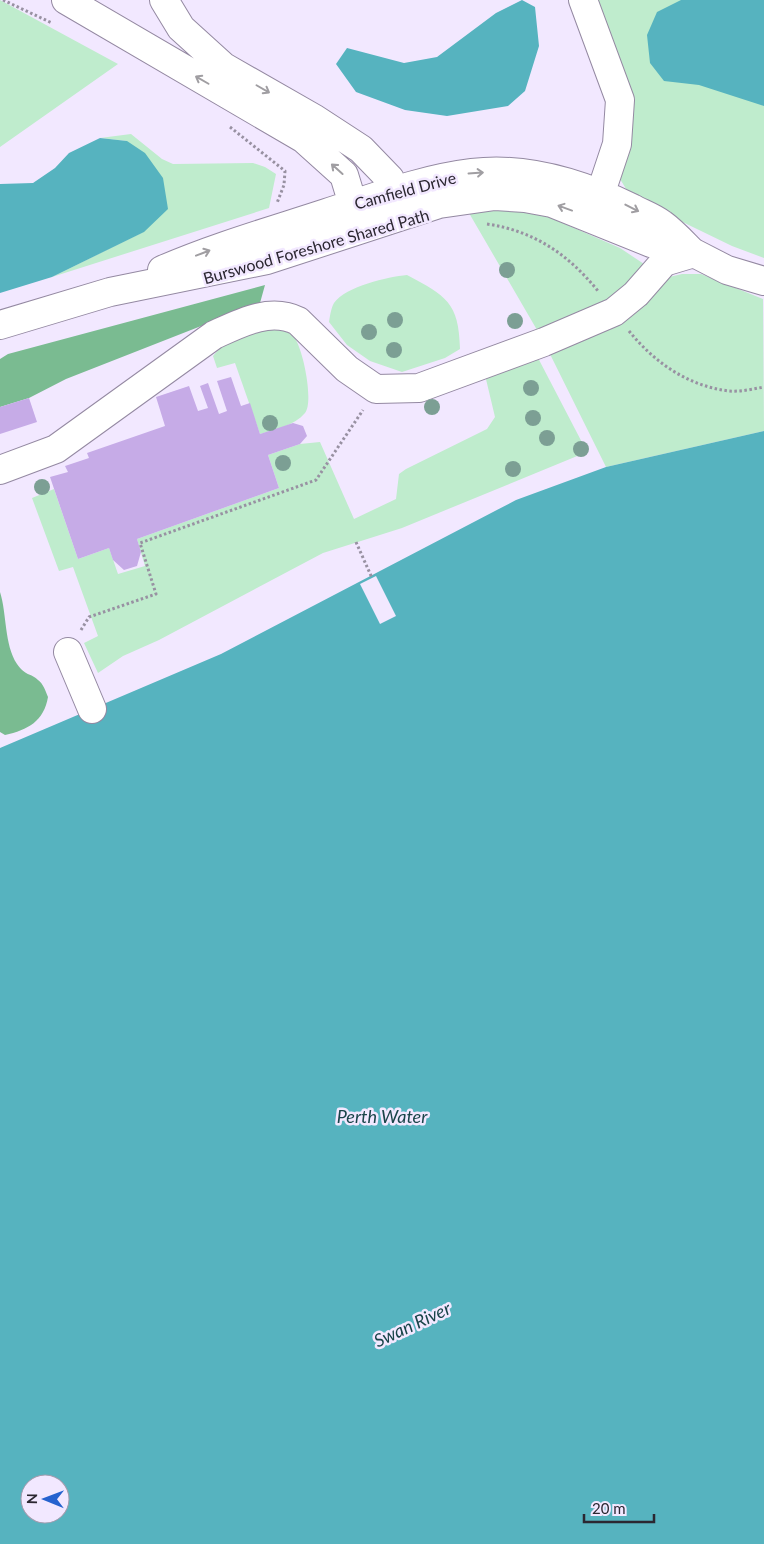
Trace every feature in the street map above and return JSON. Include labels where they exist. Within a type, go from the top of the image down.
[{"type":"street","points":[[164,0],[181,28],[224,67],[315,119],[361,149],[390,179],[398,204]]},
{"type":"street","points":[[583,0],[620,100],[617,144],[592,218]]},
{"type":"street","points":[[63,6],[304,139],[344,175],[357,217]]},
{"type":"street","name":"Camfield Drive","points":[[0,325],[110,292],[267,260],[357,217],[398,204],[445,177],[473,172],[507,172],[573,183],[601,193],[661,223],[694,253]]},
{"type":"street","name":"Camfield Drive","points":[[398,204],[439,204],[495,196],[525,198],[552,204],[592,218],[651,243],[694,253],[727,270],[764,281]]},
{"type":"street","points":[[0,470],[56,449],[214,335],[242,322],[275,314],[288,316],[298,321],[347,369],[376,389],[419,388],[544,342],[614,312],[636,294],[664,262],[694,253]]},
{"type":"street","points":[[68,652],[92,709]]},
{"type":"path","points":[[3,0],[63,6]]},
{"type":"path","points":[[228,126],[285,171],[284,186],[277,202],[279,210]]},
{"type":"path","points":[[482,224],[521,232],[558,251],[585,276],[642,347],[659,364],[694,383],[731,391],[764,387]]},
{"type":"path","points":[[68,652],[89,617],[156,594],[140,543],[316,480],[368,402]]},
{"type":"path","points":[[356,542],[372,578]]},
{"type":"green space","points":[[0,0],[118,64],[0,147]]},
{"type":"green space","points":[[593,0],[764,0],[764,258],[732,246],[631,197],[620,179],[632,123],[631,96]]},
{"type":"green space","points":[[131,134],[162,159],[173,164],[253,163],[265,167],[276,174],[269,208],[52,277],[143,232],[127,141],[100,138]]},
{"type":"green space","points":[[521,209],[549,217],[620,248],[665,278],[682,274],[701,274],[763,299],[764,431],[606,467],[544,342],[469,213]]},
{"type":"green space","points":[[407,275],[432,289],[448,302],[457,321],[460,349],[445,358],[402,372],[370,361],[347,345],[329,322],[334,303],[348,292],[368,283]]},
{"type":"green space","points":[[265,285],[260,303],[66,379],[29,398],[0,407],[0,359],[8,354]]},
{"type":"green space","points":[[281,328],[294,337],[301,352],[308,387],[307,407],[305,413],[296,421],[260,434],[235,363],[217,368],[213,356],[228,341],[243,333],[260,329]]},
{"type":"green space","points":[[537,356],[587,452],[402,528],[323,553],[159,640],[123,656],[98,673],[84,643],[98,636],[73,567],[59,571],[32,498],[54,489],[78,559],[109,548],[118,574],[145,566],[137,539],[279,488],[268,455],[300,444],[320,442],[354,519],[396,499],[399,474],[406,469],[487,429],[495,417],[485,375]]},
{"type":"green space","points":[[0,592],[13,656],[23,671],[41,683],[48,697],[43,712],[34,723],[5,735],[0,732]]},
{"type":"water","points":[[522,0],[535,7],[539,46],[525,91],[508,106],[447,116],[405,110],[356,92],[336,64],[347,48],[404,63],[437,57],[496,13]]},
{"type":"water","points":[[681,0],[764,0],[764,106],[699,85],[664,81],[650,63],[647,35],[657,12]]},
{"type":"water","points":[[100,138],[127,141],[145,153],[163,178],[168,209],[144,232],[52,277],[0,293],[0,184],[33,183],[55,168],[69,153]]},
{"type":"water","name":"Perth Water","points":[[764,431],[764,1544],[0,1544],[0,748],[221,654],[516,500],[606,467]]},
{"type":"pier","points":[[376,576],[396,616],[380,624],[360,584]]},
{"type":"building","points":[[231,377],[241,406],[250,403],[260,434],[293,423],[303,426],[307,436],[300,444],[268,455],[279,488],[137,539],[141,552],[137,566],[124,570],[113,560],[109,548],[78,559],[50,477],[68,472],[65,466],[89,458],[87,453],[165,426],[156,397],[189,386],[198,411],[208,408],[200,386],[208,383],[219,414],[227,411],[217,381]]},
{"type":"building","points":[[29,398],[37,422],[0,434],[0,407]]},
{"type":"water label","name":"Swan River","points":[[412,1324]]}]
